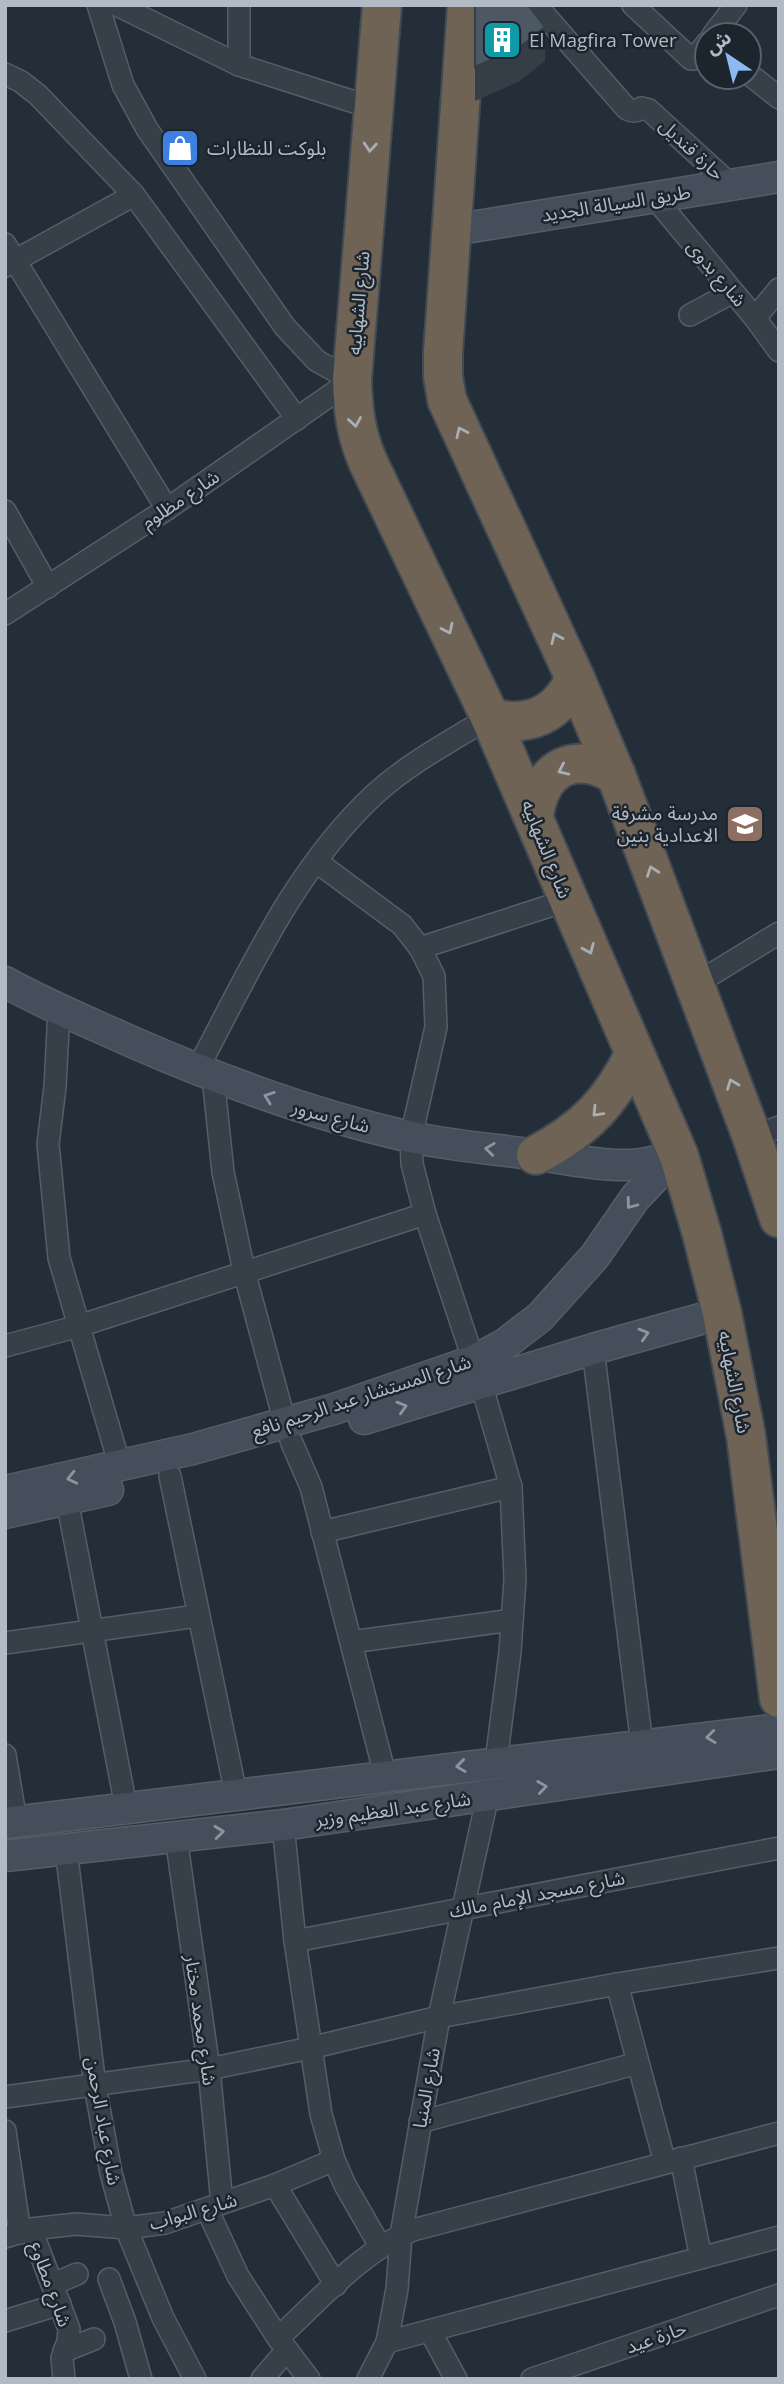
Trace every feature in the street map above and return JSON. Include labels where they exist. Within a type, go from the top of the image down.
[{"type":"highway","name":"شارع الشهابيه","points":[[387,9],[373,108],[352,380],[358,436],[534,815],[679,1156],[722,1313],[746,1436],[779,1698]]},
{"type":"highway","points":[[460,10],[453,230],[443,353],[447,400],[575,678],[617,775],[694,985],[765,1132],[779,1218]]},
{"type":"highway","points":[[490,717],[516,722],[541,716],[562,701],[575,678]]},
{"type":"highway","points":[[534,815],[536,795],[546,779],[562,768],[581,763],[600,765],[617,775]]},
{"type":"highway","points":[[536,1154],[569,1136],[605,1104],[634,1055]]},
{"type":"street","points":[[99,5],[123,85],[147,129],[285,327],[317,361],[352,380]]},
{"type":"street","points":[[117,5],[240,65],[373,108]]},
{"type":"street","points":[[239,5],[240,65]]},
{"type":"street","name":"حارة قنديل","points":[[536,5],[627,109],[649,110],[731,185]]},
{"type":"street","points":[[634,5],[691,59],[693,57]]},
{"type":"street","points":[[724,21],[736,5]]},
{"type":"street","points":[[5,74],[29,87],[134,195],[297,419]]},
{"type":"street","points":[[763,85],[779,98]]},
{"type":"street","name":"طريق السيالة الجديد","points":[[453,230],[779,177]]},
{"type":"street","points":[[134,195],[9,257],[167,509]]},
{"type":"street","name":"شارع بدوى","points":[[654,197],[755,318],[779,351]]},
{"type":"street","points":[[755,318],[779,289]]},
{"type":"street","points":[[690,315],[733,292]]},
{"type":"street","name":"شارع مظلوم","points":[[5,614],[167,509],[352,380]]},
{"type":"street","points":[[5,511],[48,587]]},
{"type":"street","points":[[386,1775],[310,1487],[288,1432],[244,1271],[205,1074],[273,925],[329,843],[376,794],[424,757],[490,717]]},
{"type":"street","points":[[317,862],[402,925],[420,948],[433,976],[436,1027],[411,1137],[412,1164],[425,1214],[477,1372],[511,1488],[515,1579],[496,1762]]},
{"type":"street","points":[[420,948],[568,900]]},
{"type":"street","points":[[694,985],[779,933]]},
{"type":"street","name":"شارع سرور","points":[[5,982],[60,1010],[205,1074],[285,1103],[411,1137],[626,1165],[679,1156]]},
{"type":"street","points":[[60,1010],[48,1144],[59,1258],[120,1466]]},
{"type":"street","name":"شارع المستشار عبد الرحيم نافع","points":[[477,1372],[540,1317],[595,1256],[635,1198],[679,1156]]},
{"type":"street","points":[[5,1346],[79,1326],[425,1214]]},
{"type":"street","name":"شارع المستشار عبد الرحيم نافع","points":[[5,1513],[170,1476],[288,1432],[477,1372],[593,1349],[722,1313]]},
{"type":"street","points":[[593,1349],[642,1745]]},
{"type":"street","name":"شارع المستشار عبد الرحيم نافع","points":[[5,1491],[193,1449],[288,1432]]},
{"type":"street","points":[[170,1476],[236,1794]]},
{"type":"street","points":[[322,1532],[511,1488]]},
{"type":"street","points":[[67,1500],[126,1807]]},
{"type":"street","points":[[5,1643],[197,1616]]},
{"type":"street","points":[[351,1642],[512,1620]]},
{"type":"street","name":"شارع عبد العظيم وزير","points":[[19,1821],[779,1729]]},
{"type":"street","name":"شارع عبد العظيم وزير","points":[[5,1856],[283,1825],[779,1753]]},
{"type":"street","points":[[5,1755],[19,1821],[43,1831],[66,1849],[88,1832],[92,1811]]},
{"type":"street","name":"شارع المنيا","points":[[368,2379],[387,2342],[397,2289],[401,2235],[439,2017],[488,1795]]},
{"type":"street","points":[[283,1825],[295,1941],[321,2114],[334,2160],[345,2185],[380,2246]]},
{"type":"street","name":"شارع محمد مختار","points":[[176,1837],[209,2069],[214,2206],[238,2276],[282,2344],[309,2379]]},
{"type":"street","name":"شارع مسجد الإمام مالك","points":[[295,1941],[779,1848]]},
{"type":"street","name":"شارع عباد الرحمن","points":[[66,1849],[96,2086],[111,2173],[126,2228],[163,2318],[195,2379]]},
{"type":"street","points":[[5,2097],[209,2069],[439,2017],[779,1958]]},
{"type":"street","points":[[617,1984],[638,2063],[673,2161],[701,2258]]},
{"type":"street","points":[[420,2122],[638,2063]]},
{"type":"street","name":"شارع مطاوع","points":[[5,2131],[19,2233],[57,2294],[69,2334],[64,2351],[64,2379]]},
{"type":"street","points":[[262,2379],[282,2344],[336,2285],[380,2246],[401,2235],[779,2133]]},
{"type":"street","name":"شارع البواب","points":[[19,2233],[76,2224],[126,2228],[165,2223],[275,2185],[334,2160]]},
{"type":"street","points":[[275,2185],[336,2285]]},
{"type":"street","points":[[387,2342],[779,2237]]},
{"type":"street","points":[[5,2321],[57,2294],[78,2274]]},
{"type":"street","points":[[109,2279],[125,2322],[141,2379]]},
{"type":"street","name":"حارة عيد","points":[[532,2379],[779,2295]]},
{"type":"street","points":[[430,2331],[456,2379]]},
{"type":"street","points":[[64,2351],[94,2339]]},
{"type":"building","points":[[475,5],[528,5],[545,27],[520,47],[475,67]]},
{"type":"place","name":"El Magfira Tower","points":[[502,40]]},
{"type":"place","name":"بلوكت للنظارات","points":[[180,148]]},
{"type":"place","name":"مدرسة مشرفة الاعدادية بنين","points":[[745,824]]}]
